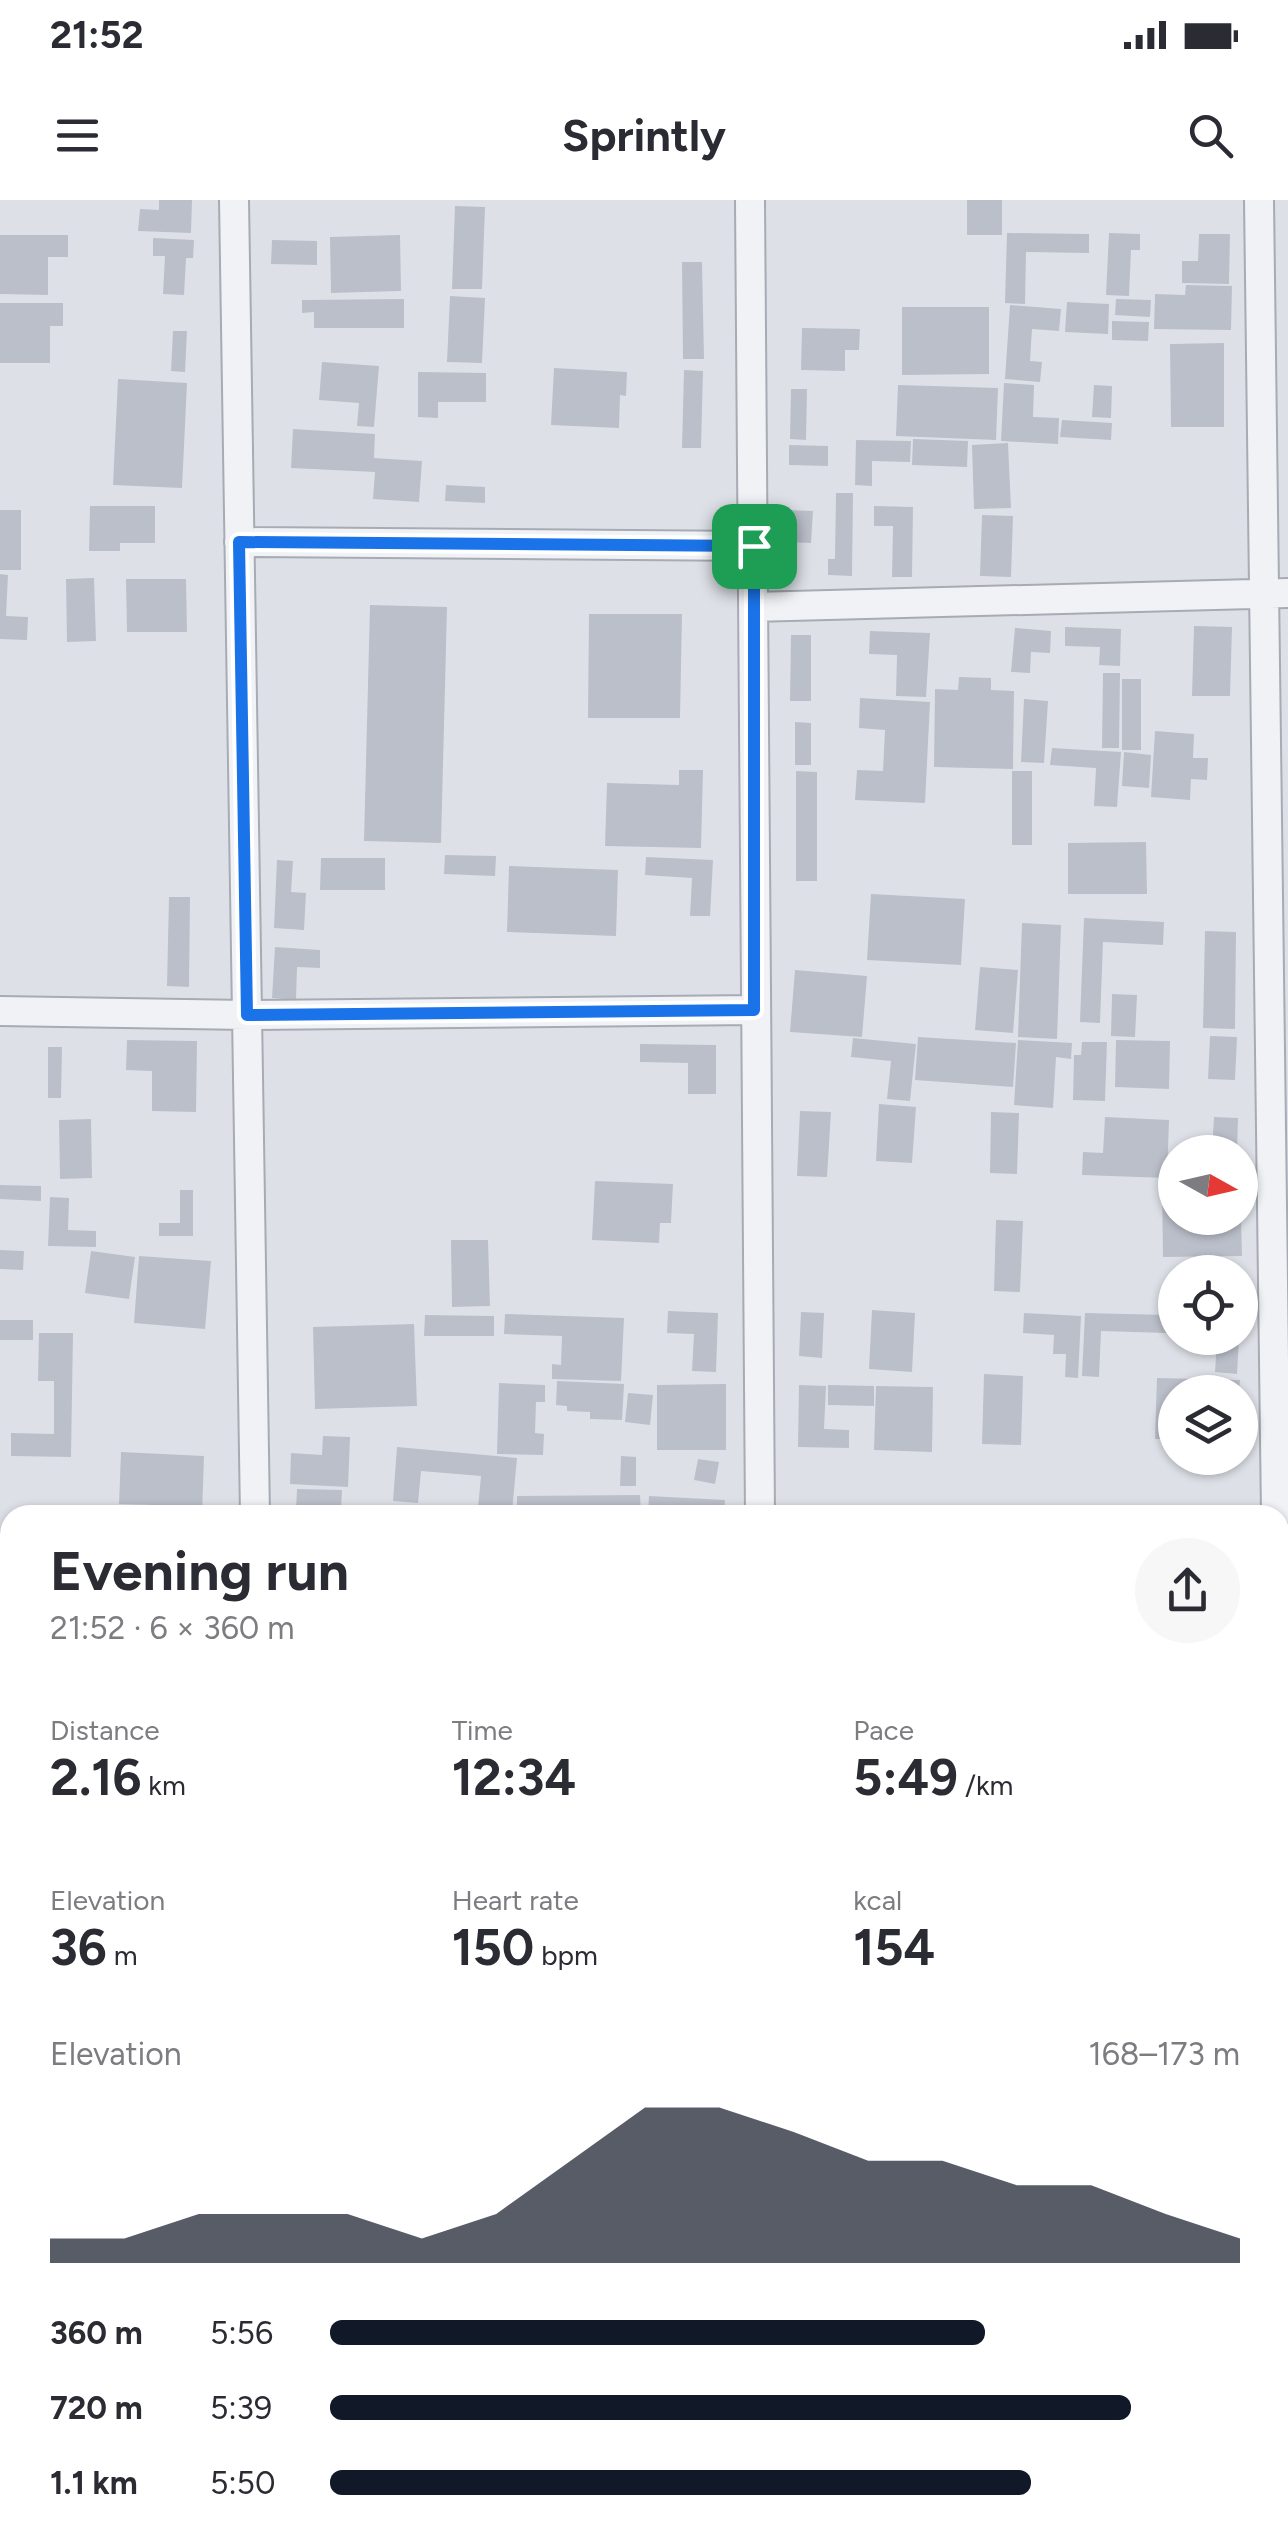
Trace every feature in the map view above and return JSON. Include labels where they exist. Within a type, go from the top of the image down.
[{"type":"street","points":[[234,200],[255,1505]]},
{"type":"street","points":[[750,200],[760,1505]]},
{"type":"street","points":[[1259,200],[1276,593],[1276,1505]]},
{"type":"street","points":[[239,542],[754,546]]},
{"type":"street","points":[[754,607],[1276,593]]},
{"type":"street","points":[[0,1011],[247,1015],[754,1010]]},
{"type":"building","points":[[159,200],[192,200],[191,233],[138,231],[140,209],[159,210]]},
{"type":"building","points":[[967,200],[1002,200],[1002,235],[967,235]]},
{"type":"building","points":[[455,206],[485,207],[482,289],[452,289]]},
{"type":"building","points":[[1007,233],[1089,234],[1089,253],[1026,252],[1025,304],[1005,303]]},
{"type":"building","points":[[1109,233],[1140,234],[1140,250],[1131,250],[1129,296],[1106,295]]},
{"type":"building","points":[[1199,234],[1230,234],[1229,284],[1182,283],[1182,261],[1198,261]]},
{"type":"building","points":[[0,235],[68,235],[68,257],[48,257],[48,295],[0,294]]},
{"type":"building","points":[[400,235],[401,291],[331,293],[330,237]]},
{"type":"building","points":[[153,238],[194,240],[193,258],[186,258],[184,295],[163,294],[165,256],[153,256]]},
{"type":"building","points":[[272,240],[317,241],[317,265],[271,264]]},
{"type":"building","points":[[682,262],[702,262],[704,359],[683,359]]},
{"type":"building","points":[[1186,285],[1232,286],[1231,330],[1154,329],[1155,294],[1185,295]]},
{"type":"building","points":[[450,296],[485,298],[482,363],[447,362]]},
{"type":"building","points":[[404,299],[404,328],[314,328],[314,312],[302,313],[302,300]]},
{"type":"building","points":[[1116,299],[1151,300],[1150,317],[1115,315]]},
{"type":"building","points":[[1067,302],[1109,304],[1108,334],[1065,332]]},
{"type":"building","points":[[0,303],[63,303],[63,326],[50,326],[50,363],[0,363]]},
{"type":"building","points":[[1010,305],[1061,309],[1059,331],[1032,329],[1030,361],[1042,362],[1040,382],[1005,379]]},
{"type":"building","points":[[902,307],[989,307],[989,374],[902,375]]},
{"type":"building","points":[[1112,321],[1149,322],[1148,341],[1112,340]]},
{"type":"building","points":[[802,328],[860,329],[859,350],[845,350],[845,371],[801,370]]},
{"type":"building","points":[[173,331],[187,331],[185,372],[171,371]]},
{"type":"building","points":[[1224,343],[1224,427],[1171,427],[1170,344]]},
{"type":"building","points":[[322,362],[379,366],[374,427],[357,426],[359,403],[319,400]]},
{"type":"building","points":[[554,368],[627,372],[626,396],[620,395],[619,428],[551,425]]},
{"type":"building","points":[[684,370],[703,371],[701,448],[682,448]]},
{"type":"building","points":[[418,372],[486,373],[486,402],[438,402],[438,418],[418,417]]},
{"type":"building","points":[[118,379],[187,383],[182,488],[113,485]]},
{"type":"building","points":[[1004,383],[1034,385],[1033,417],[1059,418],[1058,444],[1001,441]]},
{"type":"building","points":[[898,385],[998,388],[996,440],[896,436]]},
{"type":"building","points":[[1094,385],[1112,386],[1111,418],[1092,417]]},
{"type":"building","points":[[791,389],[807,389],[806,440],[790,439]]},
{"type":"building","points":[[1062,420],[1112,423],[1111,440],[1060,437]]},
{"type":"building","points":[[293,429],[375,434],[374,458],[422,461],[419,502],[373,499],[375,472],[291,468]]},
{"type":"building","points":[[913,439],[968,441],[967,467],[912,465]]},
{"type":"building","points":[[856,440],[911,441],[910,462],[872,461],[872,486],[855,485]]},
{"type":"building","points":[[1008,443],[1011,508],[974,509],[972,445]]},
{"type":"building","points":[[789,445],[828,446],[828,466],[789,465]]},
{"type":"building","points":[[446,485],[485,487],[485,503],[445,501]]},
{"type":"building","points":[[836,493],[853,493],[852,576],[828,575],[828,559],[835,559]]},
{"type":"building","points":[[90,506],[155,506],[155,543],[120,543],[120,551],[89,551]]},
{"type":"building","points":[[874,506],[913,507],[912,577],[892,577],[893,526],[874,526]]},
{"type":"building","points":[[0,510],[21,510],[21,570],[0,570]]},
{"type":"building","points":[[787,510],[813,511],[811,543],[786,542]]},
{"type":"building","points":[[982,515],[1013,516],[1011,577],[980,576]]},
{"type":"building","points":[[0,574],[8,575],[6,616],[28,617],[27,640],[0,639]]},
{"type":"building","points":[[94,578],[96,641],[67,642],[66,579]]},
{"type":"building","points":[[126,579],[186,579],[187,632],[127,632]]},
{"type":"building","points":[[370,605],[447,607],[441,843],[364,841]]},
{"type":"building","points":[[589,614],[682,614],[680,718],[588,718]]},
{"type":"building","points":[[1194,626],[1232,627],[1230,696],[1192,696]]},
{"type":"building","points":[[1065,627],[1121,629],[1120,666],[1099,665],[1100,647],[1065,646]]},
{"type":"building","points":[[1015,628],[1051,631],[1050,653],[1031,652],[1030,673],[1011,672]]},
{"type":"building","points":[[870,631],[930,633],[926,697],[896,696],[897,655],[869,654]]},
{"type":"building","points":[[791,635],[811,635],[811,701],[790,701]]},
{"type":"building","points":[[1103,673],[1120,673],[1119,748],[1102,748]]},
{"type":"building","points":[[959,677],[991,678],[991,690],[1014,691],[1013,769],[934,767],[935,689],[958,690]]},
{"type":"building","points":[[1122,679],[1141,679],[1141,750],[1122,750]]},
{"type":"building","points":[[860,698],[930,702],[925,803],[855,800],[857,770],[883,771],[885,730],[859,728]]},
{"type":"building","points":[[1024,699],[1048,701],[1044,763],[1021,762]]},
{"type":"building","points":[[795,722],[811,723],[811,765],[795,765]]},
{"type":"building","points":[[1155,731],[1194,734],[1193,758],[1208,758],[1207,780],[1191,779],[1190,800],[1151,797]]},
{"type":"building","points":[[1052,748],[1121,752],[1117,807],[1094,806],[1096,768],[1050,765]]},
{"type":"building","points":[[1124,752],[1151,755],[1149,788],[1122,786]]},
{"type":"building","points":[[679,770],[703,770],[701,848],[605,846],[607,783],[679,785]]},
{"type":"building","points":[[796,771],[817,772],[817,881],[796,881]]},
{"type":"building","points":[[1012,771],[1032,771],[1032,845],[1012,845]]},
{"type":"building","points":[[1146,842],[1147,894],[1068,894],[1068,843]]},
{"type":"building","points":[[445,855],[496,856],[495,876],[444,874]]},
{"type":"building","points":[[646,857],[713,860],[710,916],[690,916],[692,878],[645,875]]},
{"type":"building","points":[[321,858],[385,858],[385,890],[320,890]]},
{"type":"building","points":[[277,860],[293,861],[291,892],[306,893],[304,930],[274,928]]},
{"type":"building","points":[[509,866],[618,870],[616,936],[507,932]]},
{"type":"building","points":[[871,894],[965,899],[961,965],[867,960]]},
{"type":"building","points":[[169,897],[190,897],[189,987],[167,986]]},
{"type":"building","points":[[1084,918],[1164,922],[1163,945],[1103,942],[1100,1023],[1080,1022]]},
{"type":"building","points":[[1022,923],[1061,925],[1057,1039],[1018,1037]]},
{"type":"building","points":[[1205,931],[1236,932],[1235,1029],[1203,1028]]},
{"type":"building","points":[[275,947],[320,950],[320,968],[297,967],[296,1000],[272,998]]},
{"type":"building","points":[[980,967],[1018,970],[1013,1033],[975,1030]]},
{"type":"building","points":[[795,970],[867,976],[862,1037],[790,1032]]},
{"type":"building","points":[[1112,994],[1137,995],[1135,1037],[1111,1036]]},
{"type":"building","points":[[1210,1036],[1237,1037],[1235,1080],[1208,1079]]},
{"type":"building","points":[[918,1037],[1016,1043],[1013,1087],[915,1080]]},
{"type":"building","points":[[853,1038],[916,1044],[910,1101],[887,1099],[891,1061],[851,1057]]},
{"type":"building","points":[[127,1040],[197,1041],[196,1112],[152,1111],[152,1071],[126,1070]]},
{"type":"building","points":[[1018,1040],[1072,1043],[1071,1059],[1056,1057],[1053,1108],[1014,1105]]},
{"type":"building","points":[[1116,1040],[1170,1041],[1169,1089],[1115,1087]]},
{"type":"building","points":[[1082,1042],[1107,1042],[1105,1101],[1073,1100],[1074,1055],[1081,1055]]},
{"type":"building","points":[[640,1044],[716,1045],[716,1094],[688,1094],[688,1063],[640,1062]]},
{"type":"building","points":[[48,1047],[62,1047],[61,1098],[48,1098]]},
{"type":"building","points":[[879,1104],[916,1107],[912,1163],[876,1161]]},
{"type":"building","points":[[800,1111],[831,1112],[827,1177],[797,1176]]},
{"type":"building","points":[[991,1112],[1019,1113],[1017,1174],[990,1173]]},
{"type":"building","points":[[1105,1117],[1169,1120],[1168,1135],[1158,1135],[1158,1178],[1082,1175],[1083,1152],[1103,1153]]},
{"type":"building","points":[[1214,1117],[1238,1118],[1238,1135],[1213,1135]]},
{"type":"building","points":[[91,1119],[92,1178],[60,1179],[59,1120]]},
{"type":"building","points":[[595,1181],[673,1184],[671,1223],[660,1223],[659,1243],[592,1240]]},
{"type":"building","points":[[0,1185],[41,1186],[41,1201],[0,1199]]},
{"type":"building","points":[[180,1190],[193,1190],[193,1236],[159,1236],[159,1223],[180,1223]]},
{"type":"building","points":[[50,1197],[69,1198],[68,1230],[96,1231],[96,1247],[48,1246]]},
{"type":"building","points":[[996,1220],[1023,1221],[1020,1292],[994,1291]]},
{"type":"building","points":[[1163,1235],[1241,1235],[1242,1255],[1163,1255]]},
{"type":"building","points":[[451,1240],[488,1240],[490,1306],[452,1307]]},
{"type":"building","points":[[0,1250],[24,1251],[23,1270],[0,1269]]},
{"type":"building","points":[[91,1251],[135,1257],[129,1299],[85,1293]]},
{"type":"building","points":[[139,1256],[211,1261],[205,1329],[134,1323]]},
{"type":"building","points":[[872,1310],[915,1313],[912,1372],[869,1369]]},
{"type":"building","points":[[668,1311],[718,1313],[716,1372],[692,1371],[694,1334],[667,1333]]},
{"type":"building","points":[[801,1312],[824,1313],[822,1358],[799,1356]]},
{"type":"building","points":[[1024,1313],[1081,1316],[1078,1378],[1065,1377],[1066,1354],[1053,1354],[1054,1335],[1023,1333]]},
{"type":"building","points":[[1085,1313],[1158,1315],[1158,1333],[1101,1331],[1099,1377],[1082,1376]]},
{"type":"building","points":[[505,1314],[624,1318],[621,1381],[552,1379],[552,1364],[561,1365],[562,1336],[504,1334]]},
{"type":"building","points":[[425,1315],[494,1316],[494,1336],[424,1336]]},
{"type":"building","points":[[0,1320],[33,1320],[33,1340],[0,1340]]},
{"type":"building","points":[[414,1324],[417,1406],[315,1409],[313,1327]]},
{"type":"building","points":[[39,1333],[73,1333],[71,1457],[11,1456],[11,1433],[54,1434],[54,1381],[38,1381]]},
{"type":"building","points":[[1216,1355],[1238,1355],[1237,1374],[1215,1372]]},
{"type":"building","points":[[984,1374],[1023,1376],[1021,1445],[982,1444]]},
{"type":"building","points":[[1157,1378],[1158,1378],[1158,1439]]},
{"type":"building","points":[[557,1381],[624,1384],[622,1420],[590,1419],[590,1412],[567,1411],[567,1406],[556,1405]]},
{"type":"building","points":[[499,1383],[545,1385],[545,1402],[536,1402],[535,1433],[544,1434],[543,1455],[497,1454]]},
{"type":"building","points":[[726,1384],[726,1450],[657,1450],[657,1385]]},
{"type":"building","points":[[799,1385],[826,1386],[824,1429],[849,1430],[849,1448],[798,1447]]},
{"type":"building","points":[[828,1385],[874,1386],[874,1406],[828,1405]]},
{"type":"building","points":[[876,1386],[933,1387],[932,1452],[874,1450]]},
{"type":"building","points":[[628,1393],[653,1395],[650,1425],[625,1422]]},
{"type":"building","points":[[323,1436],[350,1437],[348,1487],[290,1484],[291,1453],[322,1455]]},
{"type":"building","points":[[397,1447],[517,1458],[513,1505],[478,1505],[481,1476],[421,1471],[418,1503],[393,1501]]},
{"type":"building","points":[[121,1452],[204,1456],[202,1505],[119,1504]]},
{"type":"building","points":[[621,1456],[636,1457],[636,1486],[620,1486]]},
{"type":"building","points":[[698,1459],[719,1462],[715,1484],[694,1480]]},
{"type":"building","points":[[297,1489],[342,1490],[341,1505],[296,1505]]},
{"type":"building","points":[[640,1495],[640,1505],[517,1505],[517,1496]]},
{"type":"building","points":[[649,1496],[725,1500],[725,1505],[649,1505]]},
{"type":"route","points":[[239,542],[754,546],[754,1010],[247,1015],[239,542]]}]
